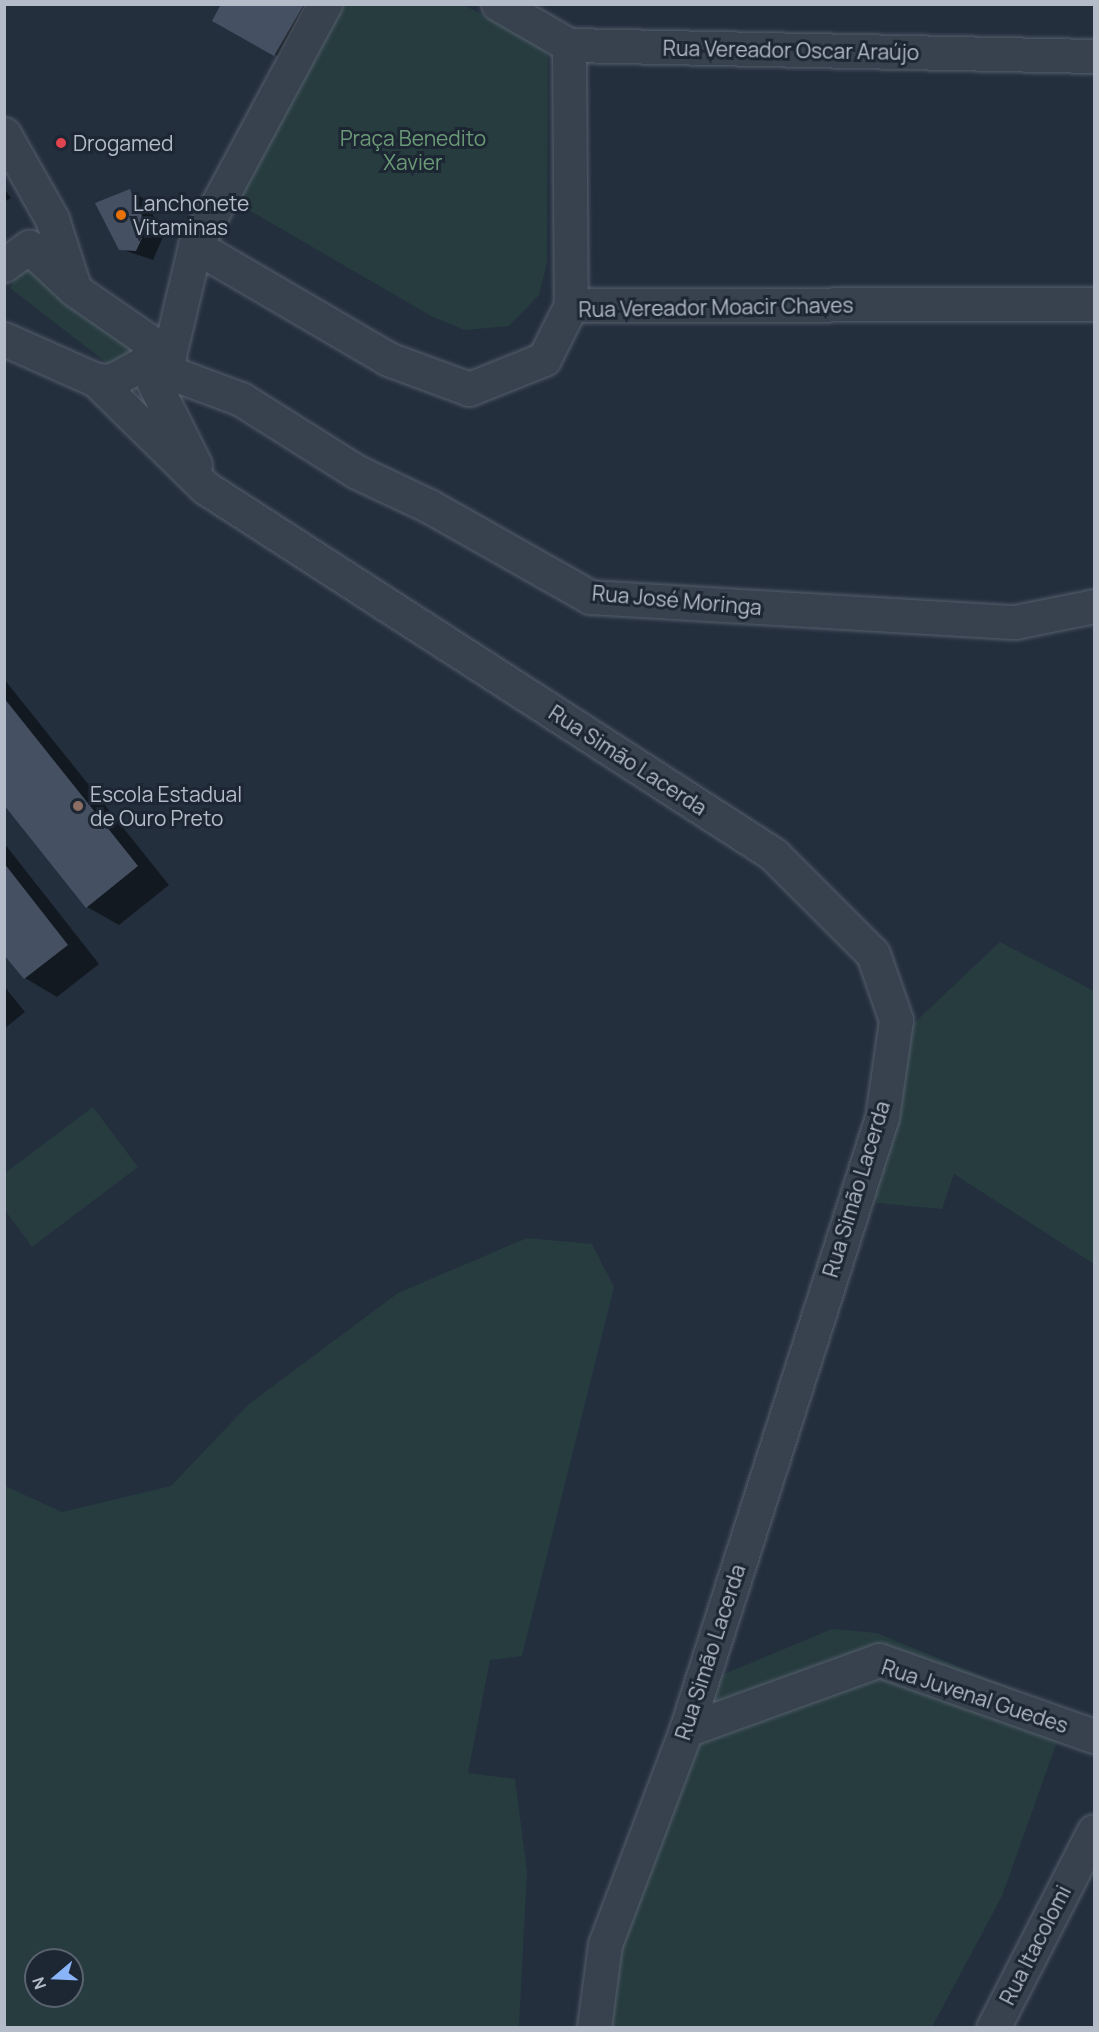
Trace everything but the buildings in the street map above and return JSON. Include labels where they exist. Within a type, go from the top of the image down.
[{"type":"street","points":[[161,365],[195,246],[325,4]]},
{"type":"street","name":"Rua Vereador Oscar Araújo","points":[[498,4],[569,45],[1095,56]]},
{"type":"street","points":[[569,45],[571,305]]},
{"type":"street","points":[[4,134],[52,219],[75,291]]},
{"type":"street","points":[[52,219],[17,256],[75,291],[161,365],[206,488]]},
{"type":"street","name":"Rua Vereador Moacir Chaves","points":[[195,246],[388,359],[469,389],[544,359],[571,305],[1095,304]]},
{"type":"street","points":[[4,339],[96,380],[111,381],[161,365]]},
{"type":"street","name":"Rua José Moringa","points":[[161,365],[240,399],[357,472],[429,506],[590,597],[1015,622],[1095,606]]},
{"type":"street","name":"Rua Simão Lacerda","points":[[96,380],[206,488],[773,854],[873,954],[896,1020],[882,1117],[686,1730],[604,1944],[594,2028]]},
{"type":"street","name":"Rua Juvenal Guedes","points":[[686,1730],[879,1660],[1095,1736]]},
{"type":"street","name":"Rua Itacolomi","points":[[993,2028],[1095,1831]]},
{"type":"green space","name":"Praça Benedito Xavier","points":[[344,5],[464,5],[540,45],[548,55],[547,262],[539,295],[509,326],[465,330],[431,316],[235,202],[235,182]]},
{"type":"green space","points":[[25,261],[139,346],[112,367],[10,288]]},
{"type":"green space","points":[[1000,942],[1094,991],[1094,1264],[954,1174],[942,1209],[877,1203],[860,1170],[911,1026]]},
{"type":"green space","points":[[93,1107],[138,1167],[32,1247],[5,1210],[5,1173]]},
{"type":"green space","points":[[527,1238],[592,1244],[614,1287],[522,1656],[490,1660],[468,1773],[515,1779],[527,1871],[519,2027],[5,2027],[5,1486],[62,1512],[171,1486],[249,1404],[398,1293]]},
{"type":"green space","points":[[832,1629],[877,1633],[1056,1707],[1063,1725],[1002,1896],[932,2027],[591,2028],[705,1682]]},
{"type":"place","name":"Drogamed","points":[[61,143]]},
{"type":"place","name":"Lanchonete Vitaminas","points":[[121,215]]},
{"type":"place","name":"Escola Estadual de Ouro Preto","points":[[78,806]]}]
